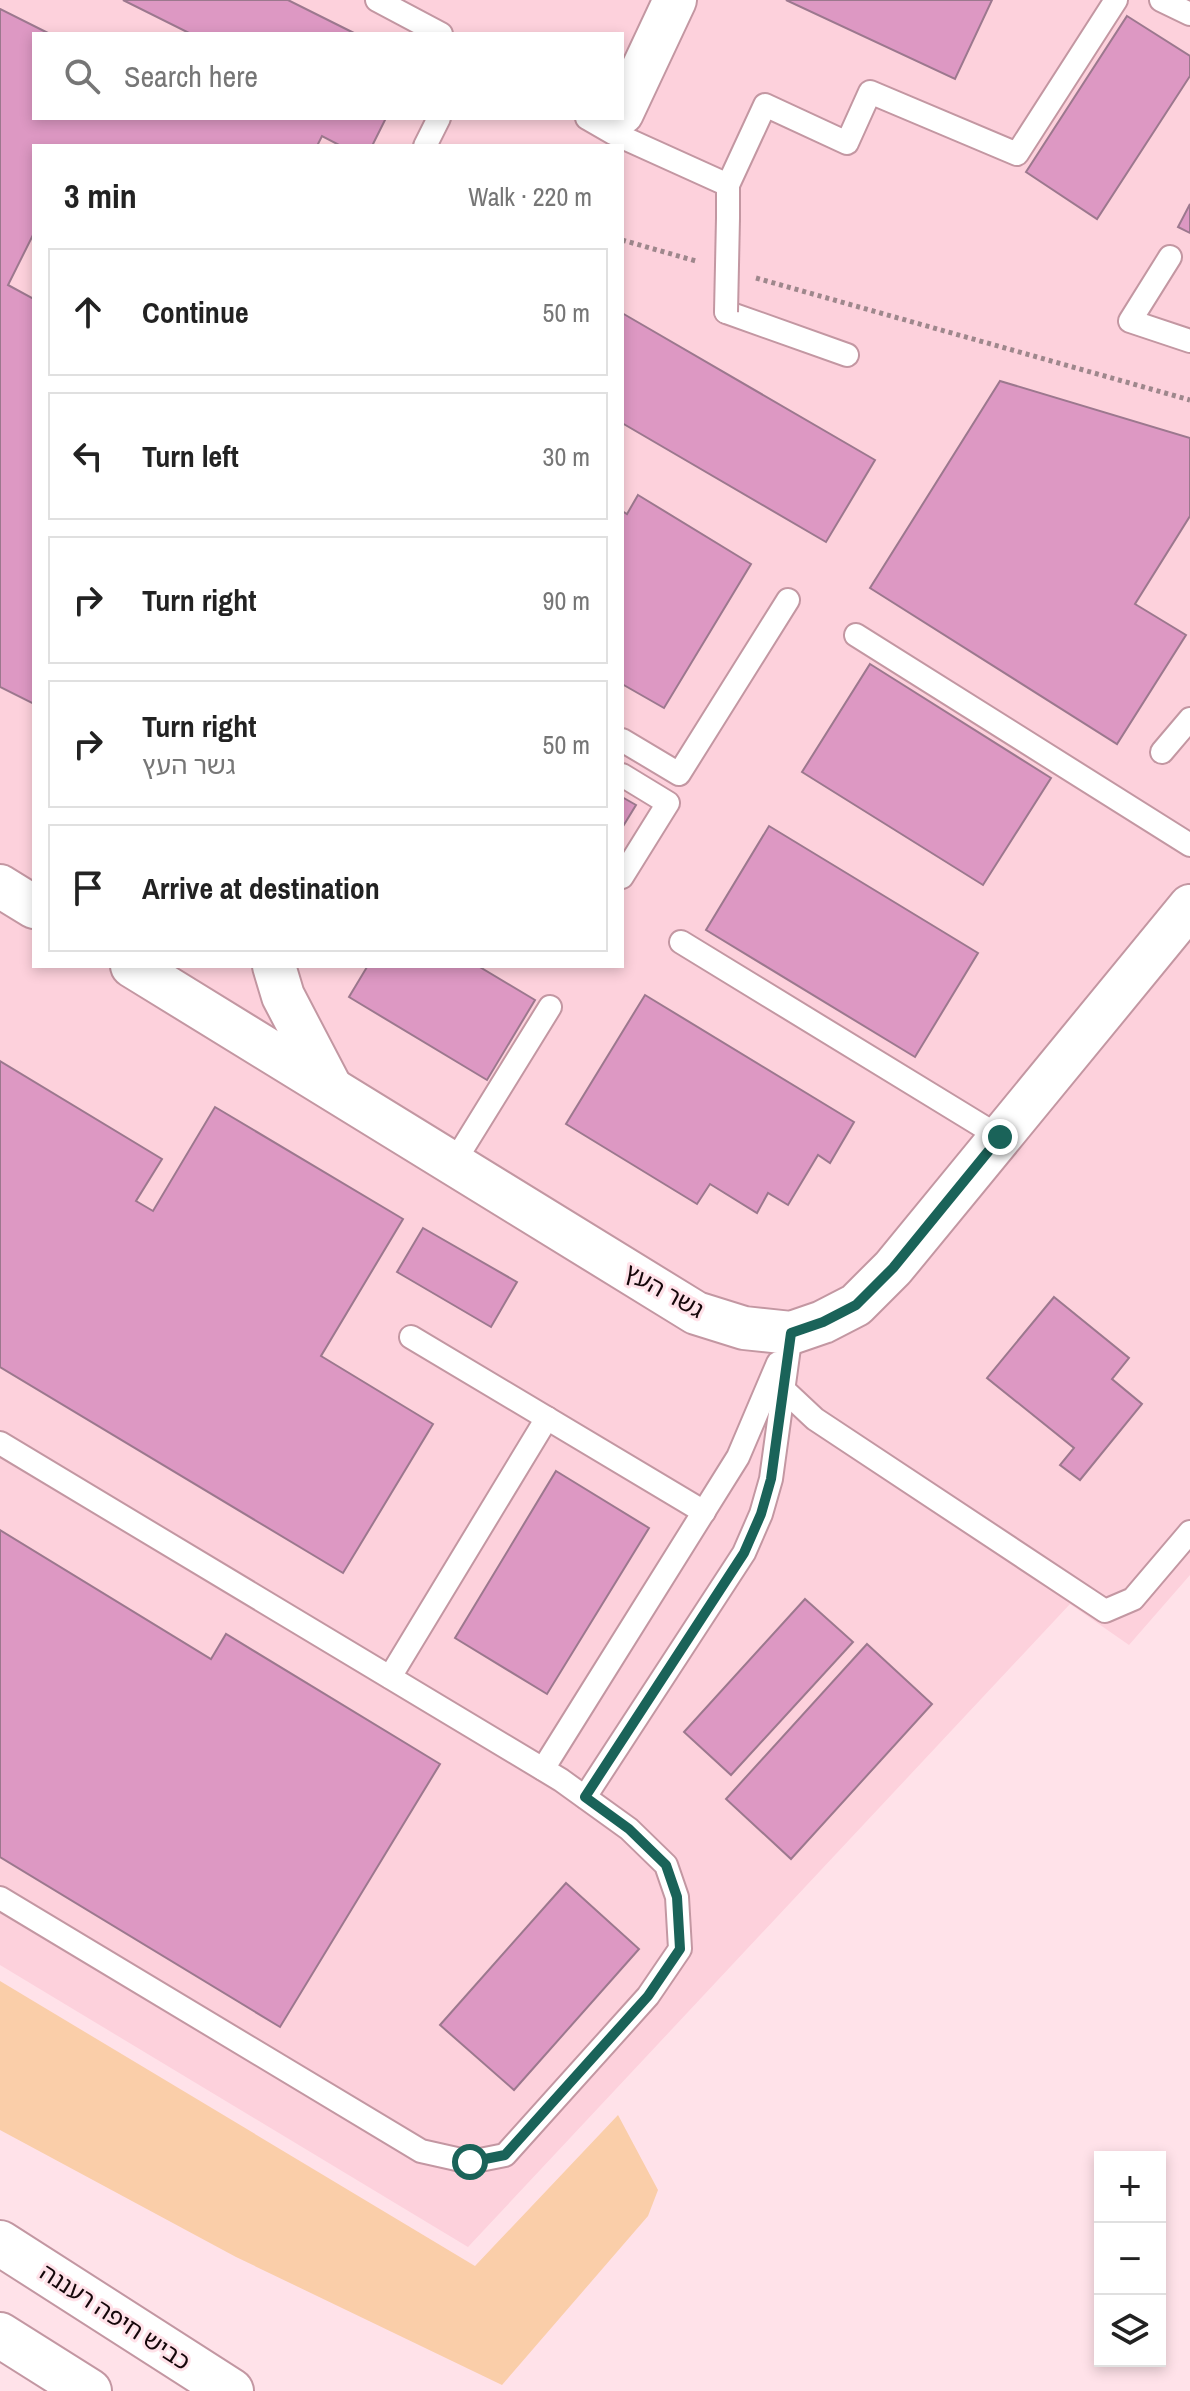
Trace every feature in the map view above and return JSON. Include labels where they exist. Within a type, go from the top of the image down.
[{"type":"highway","name":"כביש חיפה רעננה","points":[[0,2243],[231,2391]]},
{"type":"highway","points":[[0,2335],[89,2391]]},
{"type":"street","points":[[624,97],[675,0]]},
{"type":"street","name":"גשר העץ","points":[[158,973],[330,1087],[696,1313],[744,1328],[791,1333],[823,1322],[856,1305],[893,1268],[1190,906]]},
{"type":"street","points":[[275,968],[283,996],[330,1087]]},
{"type":"lane","points":[[377,0],[437,32]]},
{"type":"lane","points":[[847,355],[726,312],[728,185],[765,105],[847,143],[870,92],[1017,154],[1116,0]]},
{"type":"lane","points":[[1161,0],[1190,14]]},
{"type":"lane","points":[[426,144],[438,120]]},
{"type":"lane","points":[[609,126],[728,185]]},
{"type":"lane","points":[[1170,257],[1130,321],[1190,341]]},
{"type":"lane","points":[[624,741],[679,774],[788,600]]},
{"type":"lane","points":[[856,635],[1190,845]]},
{"type":"lane","points":[[1162,752],[1190,719]]},
{"type":"lane","points":[[624,776],[668,803],[624,874]]},
{"type":"lane","points":[[681,942],[1000,1137]]},
{"type":"lane","points":[[453,1164],[550,1007]]},
{"type":"lane","points":[[585,1797],[744,1553],[761,1514],[771,1479],[778,1382],[791,1333]]},
{"type":"lane","points":[[411,1337],[704,1512]]},
{"type":"lane","points":[[543,1769],[738,1457],[778,1382]]},
{"type":"lane","points":[[778,1382],[815,1419],[1105,1611],[1133,1599],[1190,1532]]},
{"type":"lane","points":[[390,1677],[547,1418]]},
{"type":"lane","points":[[0,1443],[543,1769],[629,1829],[666,1865],[677,1897],[680,1949],[648,1996],[505,2155],[470,2162],[421,2151],[0,1898]]},
{"type":"path","points":[[624,241],[699,262]]},
{"type":"path","points":[[745,275],[1190,400]]},
{"type":"shaded area","points":[[0,0],[1190,0],[1190,1575],[1129,1645],[1070,1604],[468,2247],[0,1965]]},
{"type":"shaded area","points":[[0,1981],[475,2266],[618,2115],[658,2190],[648,2216],[502,2385],[236,2257],[0,2130]]},
{"type":"building","points":[[123,0],[288,0],[352,32],[187,32]]},
{"type":"building","points":[[786,0],[992,0],[955,79]]},
{"type":"building","points":[[0,9],[46,32],[32,32],[32,120],[385,120],[373,144],[337,144],[322,136],[318,144],[32,144],[32,237],[8,285],[32,298],[32,703],[0,687]]},
{"type":"building","points":[[1127,16],[1190,56],[1190,76],[1097,219],[1026,172]]},
{"type":"building","points":[[1190,204],[1190,233],[1178,227]]},
{"type":"building","points":[[624,314],[875,460],[826,542],[624,424]]},
{"type":"building","points":[[1000,381],[1190,438],[1190,516],[1135,604],[1186,635],[1117,744],[870,588]]},
{"type":"building","points":[[638,495],[751,564],[664,708],[624,685],[624,512],[627,514]]},
{"type":"building","points":[[870,664],[1051,778],[983,885],[802,772]]},
{"type":"building","points":[[624,798],[636,805],[624,825]]},
{"type":"building","points":[[769,826],[978,953],[915,1057],[706,930]]},
{"type":"building","points":[[366,968],[481,968],[535,1000],[487,1080],[349,997]]},
{"type":"building","points":[[645,995],[854,1122],[830,1163],[818,1155],[788,1205],[768,1193],[757,1213],[710,1184],[697,1204],[566,1124]]},
{"type":"building","points":[[0,1061],[162,1159],[136,1201],[153,1211],[215,1107],[403,1219],[321,1356],[433,1424],[343,1573],[0,1367]]},
{"type":"building","points":[[423,1228],[517,1282],[491,1327],[397,1272]]},
{"type":"building","points":[[1054,1297],[1129,1358],[1112,1379],[1142,1404],[1080,1480],[1060,1465],[1074,1448],[987,1378]]},
{"type":"building","points":[[556,1471],[649,1528],[547,1694],[455,1638]]},
{"type":"building","points":[[0,1530],[211,1659],[226,1634],[440,1764],[280,2027],[0,1857]]},
{"type":"building","points":[[805,1599],[853,1642],[731,1775],[684,1732]]},
{"type":"building","points":[[867,1644],[932,1704],[791,1859],[726,1799]]},
{"type":"building","points":[[566,1883],[639,1949],[514,2090],[440,2025]]},
{"type":"route","points":[[470,2162],[505,2155],[648,1996],[680,1949],[677,1897],[666,1865],[629,1829],[585,1797],[744,1553],[761,1514],[771,1479],[791,1333],[823,1322],[856,1305],[893,1268],[1000,1137]]}]
